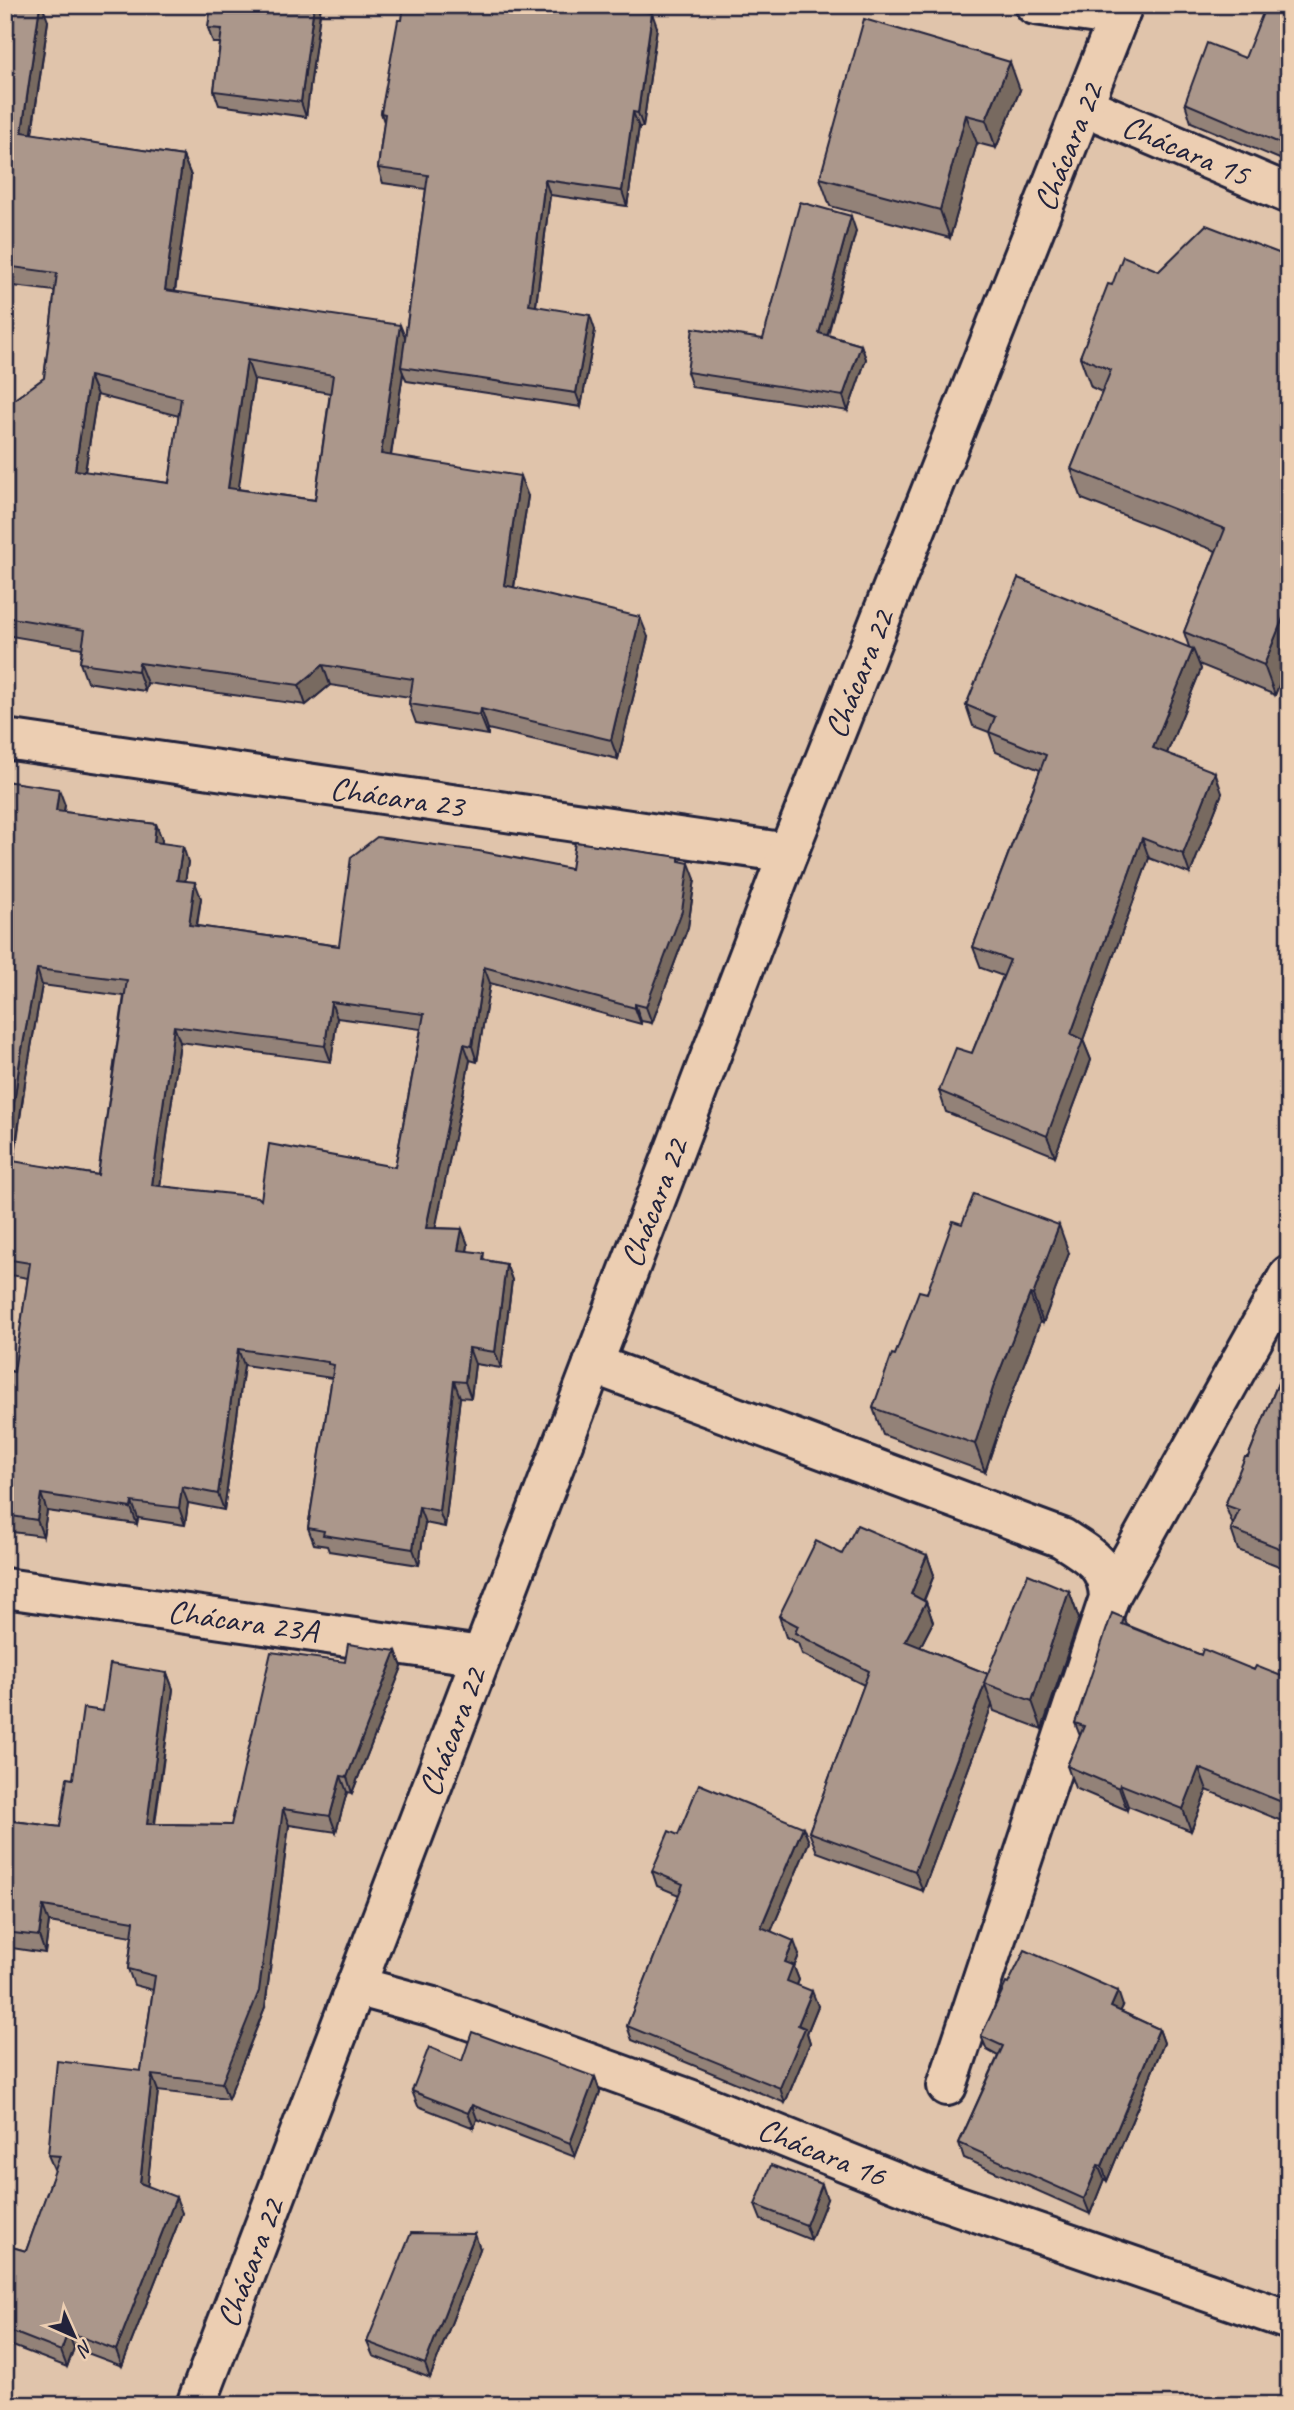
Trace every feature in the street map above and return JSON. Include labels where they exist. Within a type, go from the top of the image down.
[{"type":"street","points":[[1035,5],[1121,11]]},
{"type":"street","name":"Chácara 22","points":[[196,2405],[788,853],[1121,11]]},
{"type":"street","name":"Chácara 15","points":[[1084,106],[1289,194]]},
{"type":"street","name":"Chácara 23","points":[[5,739],[788,853]]},
{"type":"street","points":[[947,2086],[1109,1598],[1275,1331],[1289,1275]]},
{"type":"street","points":[[593,1364],[1062,1538],[1084,1552],[1105,1573],[1109,1582],[1109,1598]]},
{"type":"street","name":"Chácara 23A","points":[[5,1588],[481,1656]]},
{"type":"street","name":"Chácara 16","points":[[356,1986],[445,2011],[689,2099],[936,2198],[1289,2320]]},
{"type":"building","points":[[5,5],[40,5],[22,132],[183,156],[165,290],[400,325],[381,454],[520,476],[504,585],[640,617],[611,740],[481,709],[480,715],[409,704],[413,679],[323,665],[299,685],[139,663],[138,671],[80,663],[85,630],[5,617],[5,406],[44,378],[57,273],[5,266]],"holes":[[[247,360],[333,375],[315,500],[228,488]],[[89,376],[181,398],[169,483],[75,470]]]},
{"type":"building","points":[[211,5],[314,5],[301,102],[214,91],[222,29],[208,28]]},
{"type":"building","points":[[404,5],[484,5],[527,11],[528,5],[572,8],[572,5],[600,5],[652,13],[638,113],[633,112],[622,191],[545,180],[529,305],[590,315],[576,393],[401,367],[428,175],[378,168],[385,114],[381,113],[398,20],[402,20]]},
{"type":"building","points":[[1266,5],[1289,5],[1289,147],[1185,103],[1207,43],[1245,58]]},
{"type":"building","points":[[864,19],[1010,62],[986,120],[966,115],[940,210],[820,178]]},
{"type":"building","points":[[800,202],[851,216],[819,333],[861,345],[843,396],[687,372],[693,328],[763,339]]},
{"type":"building","points":[[1206,225],[1289,257],[1289,603],[1264,665],[1184,632],[1225,529],[1071,469],[1111,370],[1080,357],[1108,284],[1112,285],[1123,256],[1159,271]]},
{"type":"building","points":[[1018,578],[1193,649],[1153,748],[1215,772],[1183,854],[1142,838],[1071,1034],[1083,1040],[1047,1136],[939,1091],[956,1048],[972,1053],[1010,960],[973,947],[1046,755],[989,732],[995,717],[966,705]]},
{"type":"building","points":[[5,781],[59,789],[56,811],[156,824],[154,842],[183,846],[177,880],[195,882],[189,925],[339,946],[351,857],[377,837],[479,851],[571,869],[575,842],[679,857],[679,861],[689,863],[682,911],[646,1007],[635,1004],[635,1008],[484,967],[472,1046],[464,1044],[426,1228],[462,1229],[458,1250],[484,1253],[483,1260],[506,1264],[495,1352],[469,1348],[465,1382],[454,1381],[439,1511],[419,1507],[413,1549],[323,1535],[324,1531],[308,1528],[334,1365],[238,1349],[218,1494],[182,1487],[179,1508],[132,1502],[131,1508],[41,1494],[37,1520],[5,1515],[5,1370],[14,1372],[30,1263],[5,1259]],"holes":[[[37,969],[127,980],[98,1175],[6,1160],[20,1060]],[[331,1002],[424,1014],[395,1167],[269,1144],[261,1200],[258,1197],[152,1185],[174,1026],[325,1046]]]},
{"type":"building","points":[[974,1194],[1059,1225],[1033,1295],[1030,1294],[993,1388],[975,1444],[873,1408],[919,1291],[927,1293],[953,1221],[962,1224]]},
{"type":"building","points":[[1289,1356],[1289,1552],[1231,1529],[1239,1510],[1225,1505],[1245,1457],[1248,1457]]},
{"type":"building","points":[[857,1525],[927,1555],[911,1594],[926,1602],[905,1641],[988,1674],[915,1871],[809,1832],[869,1671],[795,1633],[798,1626],[779,1616],[816,1541],[842,1554]]},
{"type":"building","points":[[1028,1574],[1069,1591],[1032,1701],[984,1683]]},
{"type":"building","points":[[1112,1613],[1124,1618],[1122,1624],[1201,1655],[1203,1649],[1254,1670],[1256,1666],[1289,1679],[1289,1805],[1199,1768],[1183,1809],[1120,1784],[1119,1788],[1067,1766],[1084,1726],[1075,1723]]},
{"type":"building","points":[[348,1644],[396,1651],[347,1777],[341,1776],[330,1816],[283,1809],[259,1991],[222,2083],[152,2075],[140,2183],[176,2197],[116,2350],[68,2332],[61,2351],[5,2329],[5,2245],[26,2251],[60,2156],[48,2155],[57,2061],[141,2071],[155,1976],[128,1969],[134,1921],[43,1906],[39,1936],[5,1932],[5,1820],[60,1827],[67,1778],[73,1779],[83,1708],[103,1711],[110,1664],[167,1673],[147,1824],[231,1825],[271,1652],[345,1662]]},
{"type":"building","points":[[699,1784],[803,1827],[761,1927],[794,1941],[785,1962],[793,1965],[787,1981],[812,1991],[798,2025],[805,2028],[780,2088],[627,2026],[683,1884],[652,1871],[669,1831],[678,1835]]},
{"type":"building","points":[[1025,1950],[1118,1991],[1111,2007],[1159,2029],[1102,2166],[1098,2165],[1084,2199],[959,2143],[1003,2046],[981,2036]]},
{"type":"building","points":[[472,2032],[595,2077],[570,2143],[472,2105],[468,2113],[412,2091],[429,2047],[462,2061]]},
{"type":"building","points":[[771,2165],[822,2184],[806,2225],[755,2205]]},
{"type":"building","points":[[411,2233],[475,2234],[425,2364],[367,2342]]}]
